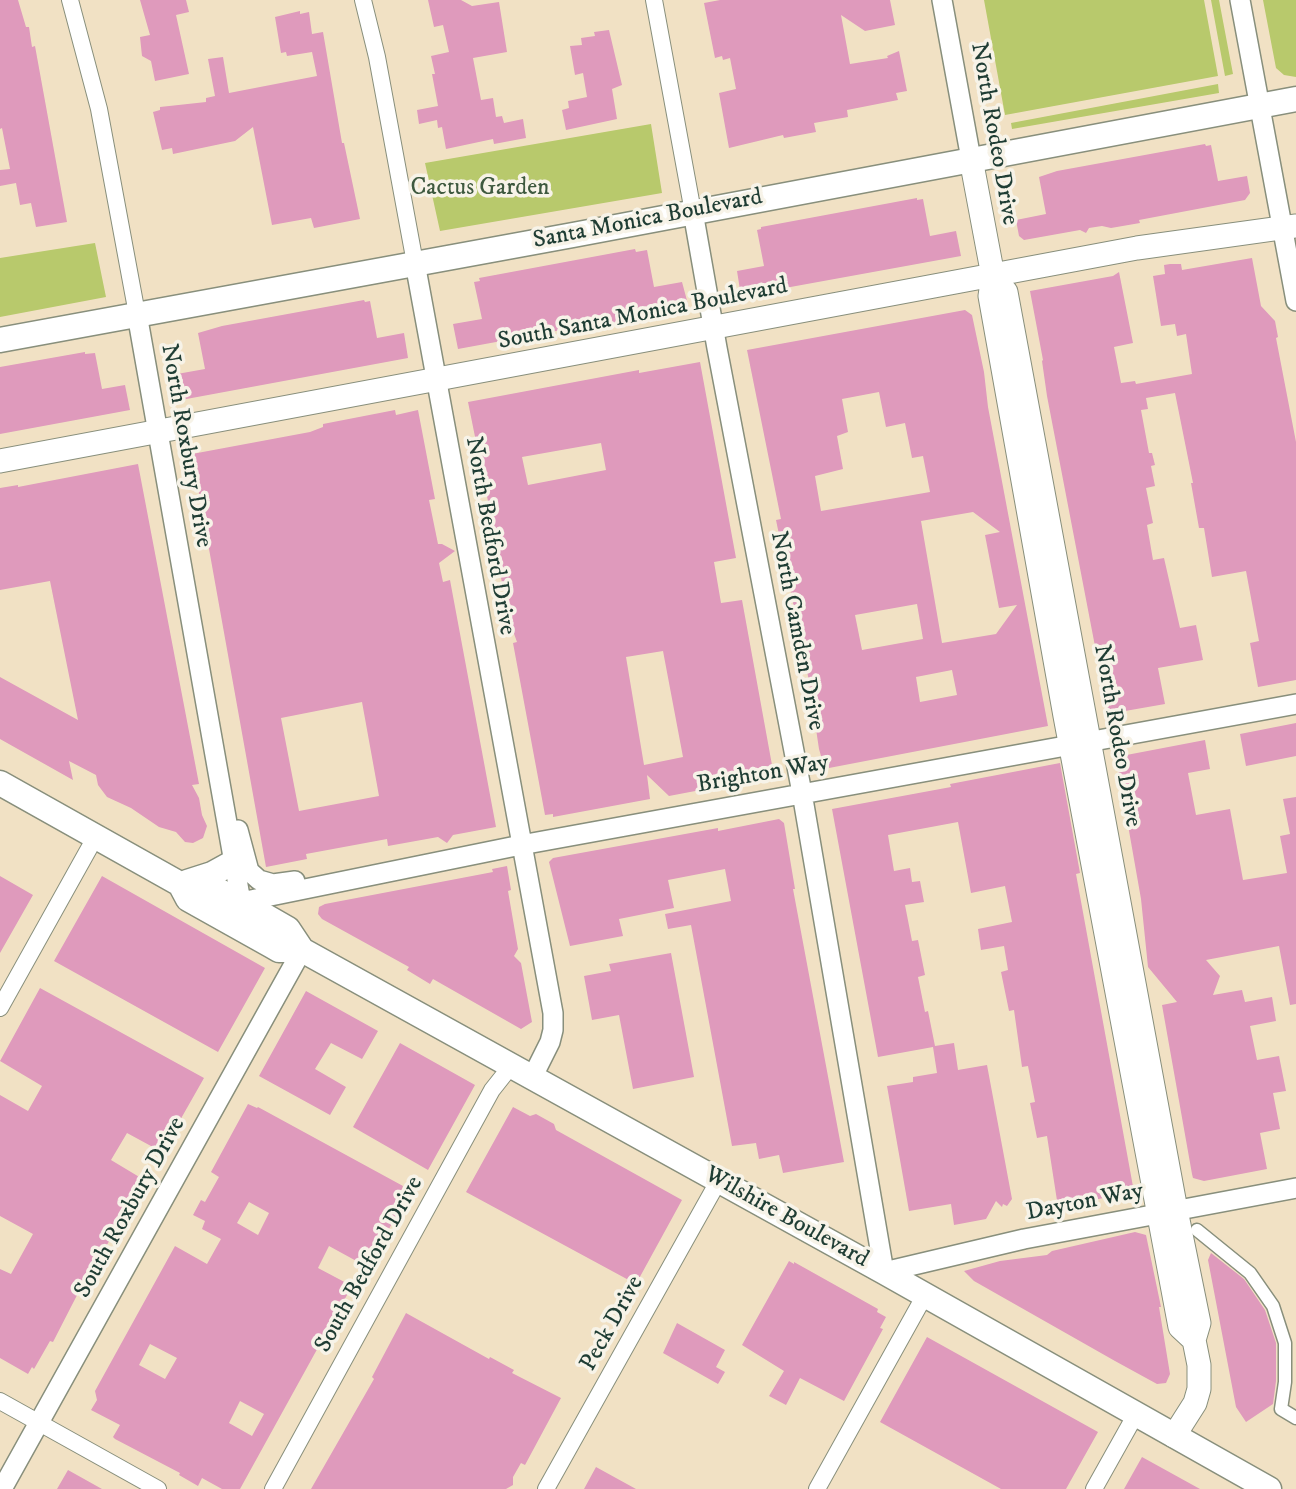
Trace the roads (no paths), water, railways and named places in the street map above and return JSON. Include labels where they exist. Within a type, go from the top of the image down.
[{"type":"main road","name":"Santa Monica Boulevard","points":[[0,340],[1296,99]]},
{"type":"main road","name":"North Rodeo Drive","points":[[971,159],[993,276],[990,296],[1080,744],[1167,1212],[1180,1327],[1194,1340],[1199,1365],[1199,1389],[1195,1403],[1174,1436]]},
{"type":"main road","name":"South Santa Monica Boulevard","points":[[0,461],[1171,242],[1289,227]]},
{"type":"main road","name":"Wilshire Boulevard","points":[[0,783],[180,884],[188,899],[271,946],[279,950],[302,950]]},
{"type":"main road","points":[[180,884],[212,874],[232,863]]},
{"type":"main road","name":"Wilshire Boulevard","points":[[180,884],[202,882],[241,902],[288,929],[302,950],[719,1180],[1269,1489]]},
{"type":"street","name":"North Roxbury Drive","points":[[70,0],[99,110],[241,902]]},
{"type":"street","name":"North Bedford Drive","points":[[363,0],[377,57],[553,1013],[553,1030],[548,1048],[522,1072]]},
{"type":"street","name":"North Camden Drive","points":[[654,0],[802,793],[884,1272]]},
{"type":"street","name":"North Rodeo Drive","points":[[942,0],[971,159]]},
{"type":"street","points":[[1240,0],[1289,227],[1296,302]]},
{"type":"street","name":"Brighton Way","points":[[241,902],[521,845],[1296,704]]},
{"type":"street","points":[[223,806],[236,825],[249,872],[258,880],[273,884],[370,868],[381,873]]},
{"type":"street","points":[[0,1008],[96,836]]},
{"type":"street","name":"South Roxbury Drive","points":[[2,1489],[302,950]]},
{"type":"street","name":"South Bedford Drive","points":[[273,1489],[492,1090],[522,1072]]},
{"type":"street","name":"Peck Drive","points":[[546,1489],[719,1180]]},
{"type":"street","name":"Dayton Way","points":[[884,1272],[1024,1239],[1296,1188]]},
{"type":"street","points":[[1197,1230],[1250,1273],[1273,1306],[1285,1343],[1286,1372],[1281,1409],[1296,1418]]},
{"type":"street","points":[[817,1489],[925,1295]]},
{"type":"street","points":[[0,1401],[158,1489]]},
{"type":"street","points":[[1094,1489],[1136,1414]]},
{"type":"park label","name":"Cactus Garden","points":[[480,189]]}]
